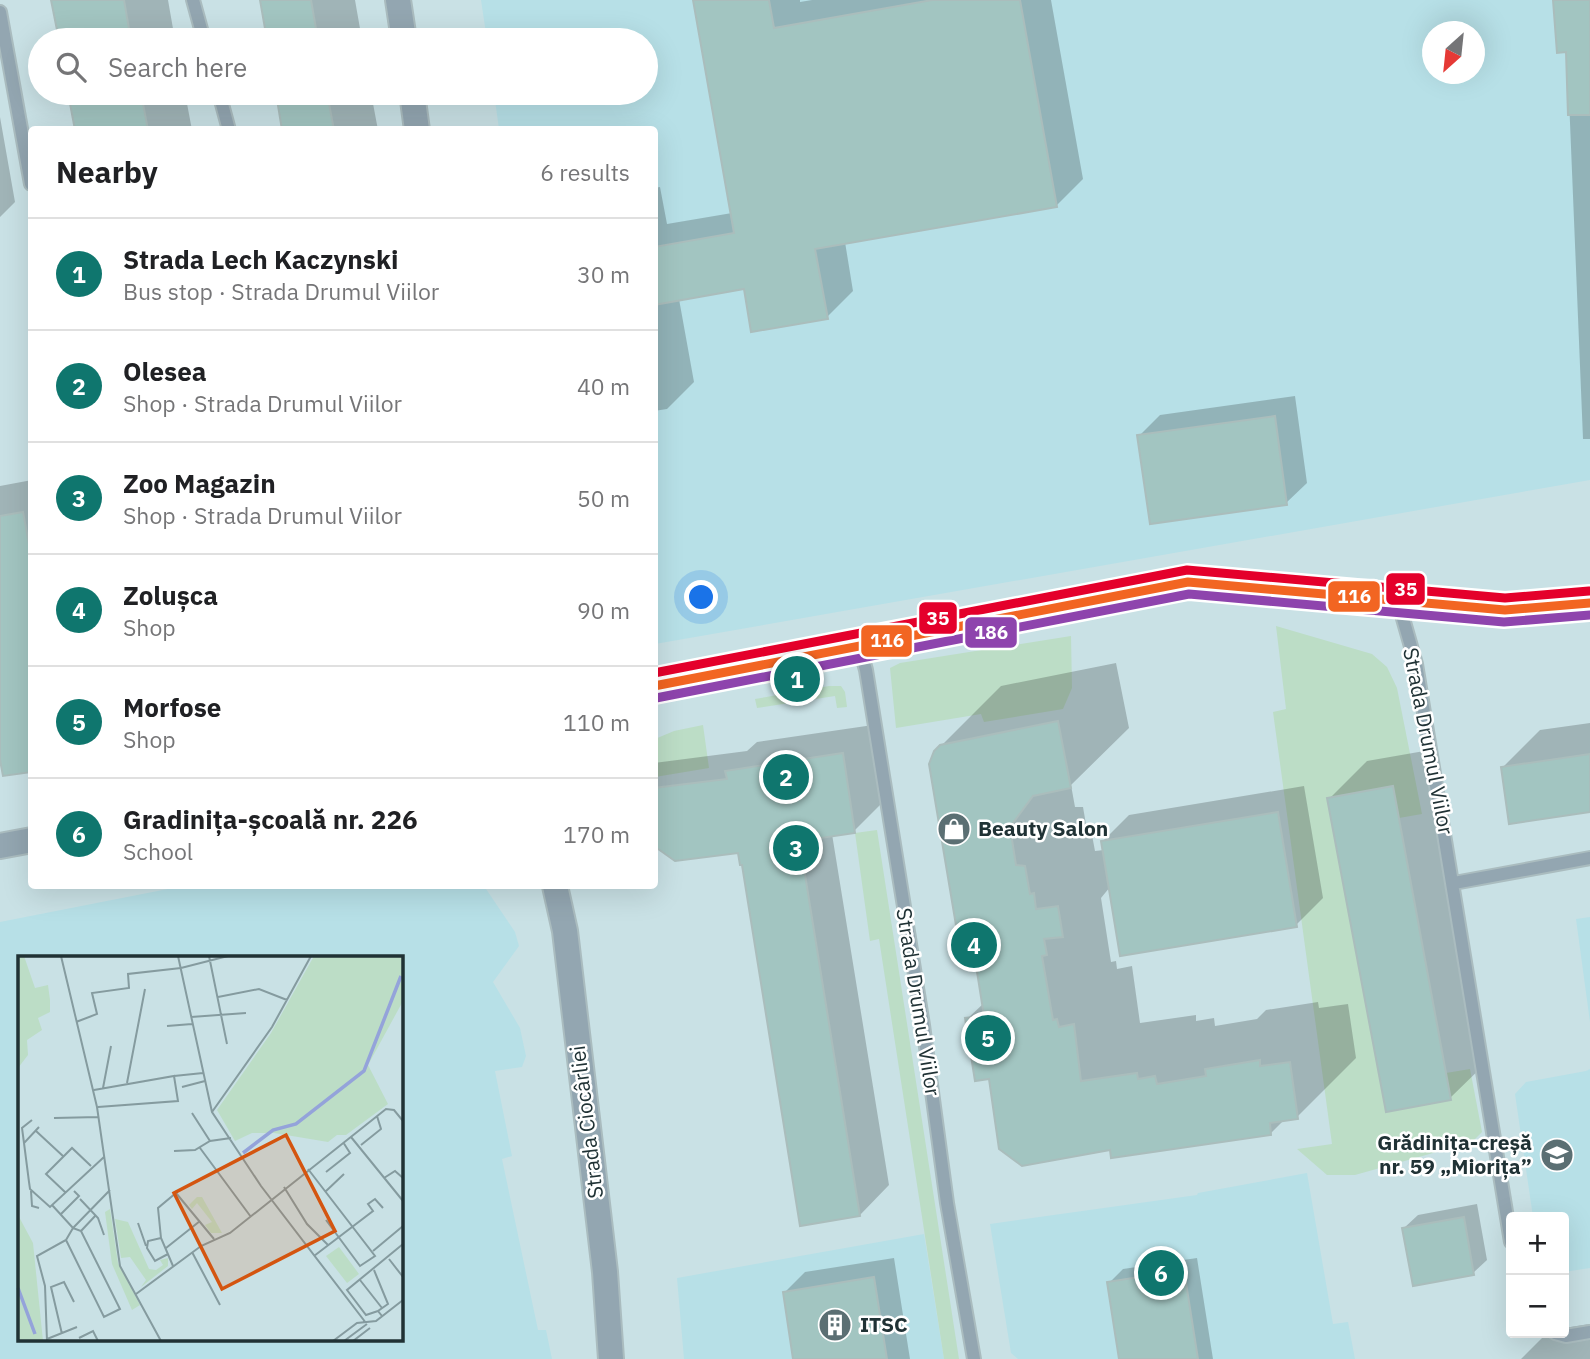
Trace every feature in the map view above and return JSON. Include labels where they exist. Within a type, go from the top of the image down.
[{"type":"street","points":[[398,0],[402,28]]},
{"type":"street","points":[[414,105],[416,126]]},
{"type":"street","points":[[658,685],[1188,582],[1505,610],[1590,603]]},
{"type":"street","points":[[0,845],[28,841]]},
{"type":"street","name":"Strada Ciocârliei","points":[[556,889],[565,931],[605,1272],[611,1359]]},
{"type":"lane","points":[[193,0],[201,28]]},
{"type":"lane","points":[[0,12],[28,167]]},
{"type":"lane","points":[[222,105],[228,126]]},
{"type":"lane","name":"Strada Drumul Viilor","points":[[1398,601],[1416,664],[1506,1212]]},
{"type":"lane","name":"Strada Drumul Viilor","points":[[859,645],[866,670],[923,1025],[947,1203],[974,1359]]},
{"type":"lane","points":[[1454,883],[1590,858]]},
{"type":"lane","points":[[1569,1336],[1590,1332]]},
{"type":"shaded area","points":[[481,0],[1590,0],[1590,480],[658,643],[658,126],[499,126],[496,105],[658,105],[658,28],[485,28]]},
{"type":"shaded area","points":[[168,889],[486,889],[515,932],[519,946],[493,982],[520,1028],[526,1056],[522,1067],[495,1071],[512,1156],[502,1159],[538,1330],[546,1330],[552,1359],[0,1359],[0,922]]},
{"type":"shaded area","points":[[1590,917],[1590,1022],[1576,919]]},
{"type":"shaded area","name":"Grădinița-creșă nr. 59 „Miorița”","points":[[1590,1069],[1590,1268],[1569,1271],[1569,1212],[1532,1212],[1515,1094],[1526,1082]]},
{"type":"shaded area","points":[[1307,1173],[1333,1324],[1348,1322],[1355,1359],[1018,1359],[1011,1353],[990,1224],[1197,1195]]},
{"type":"shaded area","points":[[924,1234],[944,1359],[684,1359],[677,1278]]},
{"type":"green space","points":[[1276,626],[1372,654],[1387,667],[1397,688],[1422,814],[1399,818],[1446,1073],[1470,1069],[1482,1132],[1472,1142],[1355,1175],[1327,1175],[1297,1149],[1332,1144],[1273,712],[1286,709]]},
{"type":"green space","points":[[1071,636],[1072,688],[1063,709],[984,722],[981,714],[896,728],[890,668],[900,663]]},
{"type":"green space","points":[[841,686],[845,692],[847,707],[837,708],[835,696],[757,708],[755,699]]},
{"type":"green space","points":[[703,725],[709,768],[658,776],[658,738],[674,731]]},
{"type":"green space","points":[[877,830],[959,1359],[944,1359],[879,939],[870,941],[855,833]]},
{"type":"building","points":[[51,0],[124,0],[129,28],[57,28]]},
{"type":"building","points":[[260,0],[311,0],[316,28],[265,28]]},
{"type":"building","points":[[693,0],[769,0],[774,28],[932,0],[1020,0],[1057,207],[815,249],[828,319],[751,332],[744,289],[658,304],[658,246],[734,233]]},
{"type":"building","points":[[1553,0],[1590,0],[1590,115],[1568,115],[1566,52],[1557,53]]},
{"type":"building","points":[[70,105],[143,105],[147,126],[74,126]]},
{"type":"building","points":[[278,105],[329,105],[333,126],[281,126]]},
{"type":"building","points":[[1275,416],[1287,505],[1150,524],[1137,435]]},
{"type":"building","points":[[23,512],[28,539],[28,773],[3,776],[0,760],[0,516]]},
{"type":"building","points":[[1058,721],[1071,788],[1033,796],[1010,827],[1016,865],[1025,866],[1036,909],[1058,906],[1063,937],[1044,939],[1047,955],[1042,956],[1053,1020],[1057,1019],[1059,1027],[1074,1024],[1081,1081],[1137,1073],[1138,1079],[1155,1076],[1157,1084],[1206,1076],[1205,1069],[1260,1060],[1260,1066],[1290,1062],[1298,1119],[1270,1123],[1271,1135],[1111,1158],[1110,1150],[1022,1166],[999,1149],[989,1079],[975,1081],[965,1018],[984,1016],[975,959],[962,961],[929,764],[934,751],[940,745]]},
{"type":"building","points":[[843,753],[855,833],[807,840],[810,855],[802,856],[860,1216],[800,1226],[738,853],[675,861],[658,849],[658,788],[727,779],[725,771]]},
{"type":"building","points":[[1590,754],[1590,812],[1509,824],[1501,767]]},
{"type":"building","points":[[1393,786],[1451,1100],[1386,1112],[1327,798]]},
{"type":"building","points":[[1278,812],[1297,927],[1120,956],[1101,841]]},
{"type":"building","points":[[1464,1217],[1474,1275],[1413,1286],[1402,1228]]},
{"type":"building","points":[[1184,1270],[1198,1359],[1119,1359],[1107,1282]]},
{"type":"building","name":"ITSC","points":[[874,1277],[887,1359],[793,1359],[783,1292]]},
{"type":"transit line","name":"35","points":[[658,672],[1187,570],[1505,598],[1589,591]]},
{"type":"transit line","name":"116","points":[[658,685],[1188,582],[1505,610],[1590,603]]},
{"type":"transit line","name":"186","points":[[658,698],[1189,594],[1504,622],[1590,615]]},
{"type":"place","name":"Strada Lech Kaczynski","points":[[797,679]]},
{"type":"place","name":"Olesea","points":[[786,777]]},
{"type":"place","name":"Beauty Salon","points":[[954,829]]},
{"type":"place","name":"Zoo Magazin","points":[[796,848]]},
{"type":"place","name":"Zolușca","points":[[974,945]]},
{"type":"place","name":"Morfose","points":[[988,1038]]},
{"type":"place","name":"Grădinița-creșă nr. 59 „Miorița”","points":[[1557,1155]]},
{"type":"place","name":"Gradinița-școală nr. 226","points":[[1161,1273]]},
{"type":"place","name":"ITSC","points":[[835,1325]]}]
